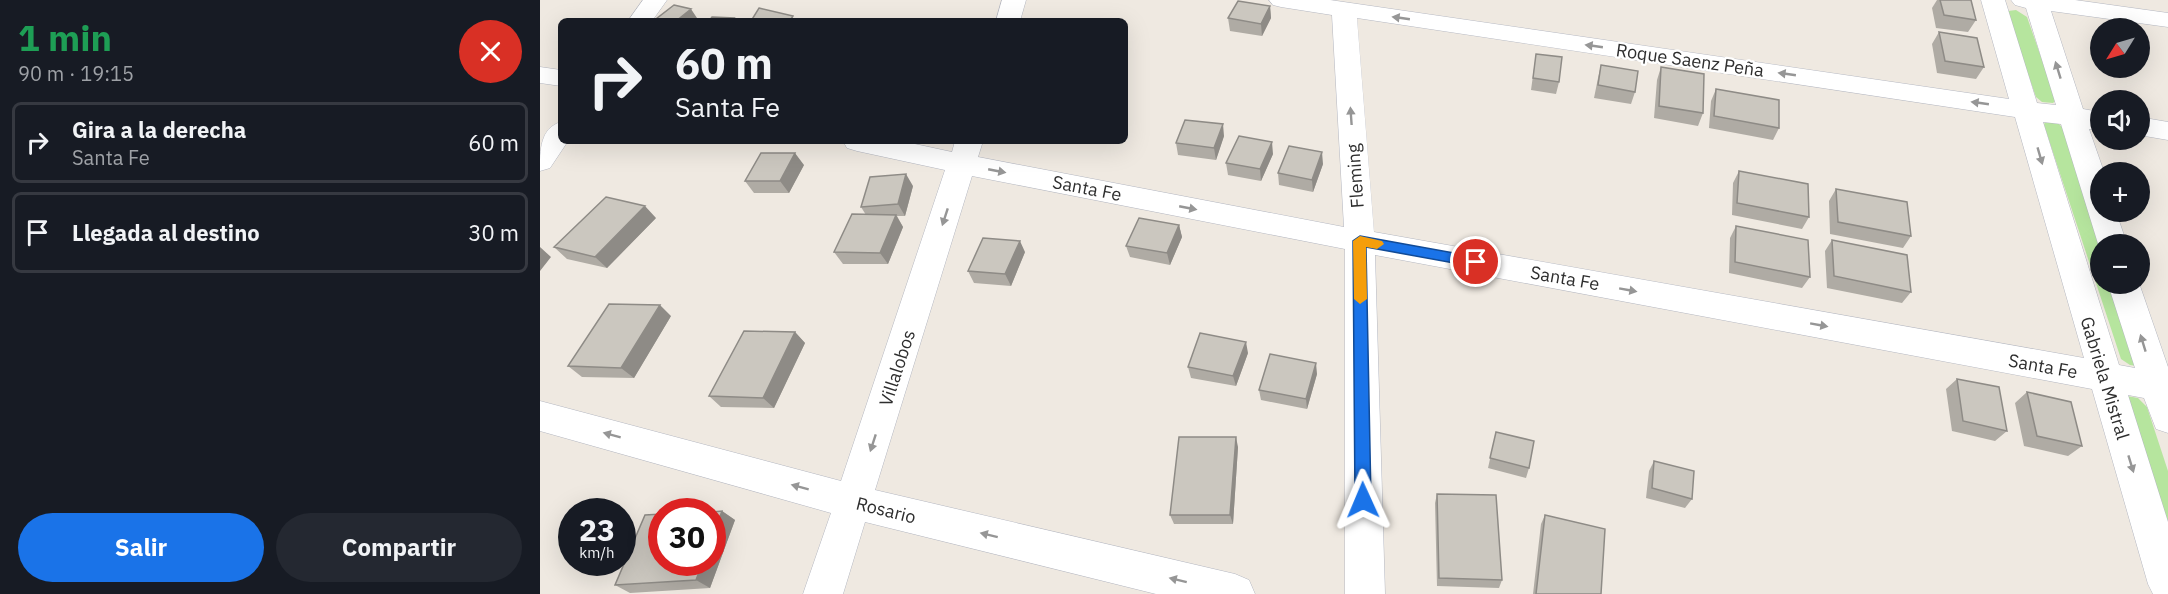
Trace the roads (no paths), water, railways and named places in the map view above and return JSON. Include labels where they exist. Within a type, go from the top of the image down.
[{"type":"street","points":[[642,18],[655,0]]},
{"type":"street","points":[[1009,18],[1014,0]]},
{"type":"street","name":"Roque Saenz Peña","points":[[1281,0],[2090,119]]},
{"type":"street","name":"Gabriela Mistral","points":[[1993,0],[2168,584]]},
{"type":"street","points":[[2090,174],[2032,1],[2168,20]]},
{"type":"street","name":"Fleming","points":[[1324,5],[1360,241],[1365,594]]},
{"type":"street","points":[[540,75],[558,78]]},
{"type":"street","points":[[2150,128],[2168,131]]},
{"type":"street","points":[[540,161],[558,135]]},
{"type":"street","name":"Santa Fe","points":[[886,144],[965,152],[1360,241],[2162,386]]},
{"type":"street","name":"Villalobos","points":[[823,594],[965,152]]},
{"type":"street","points":[[2128,294],[2162,386],[2168,418]]},
{"type":"street","name":"Rosario","points":[[540,416],[854,502],[1235,594]]}]
